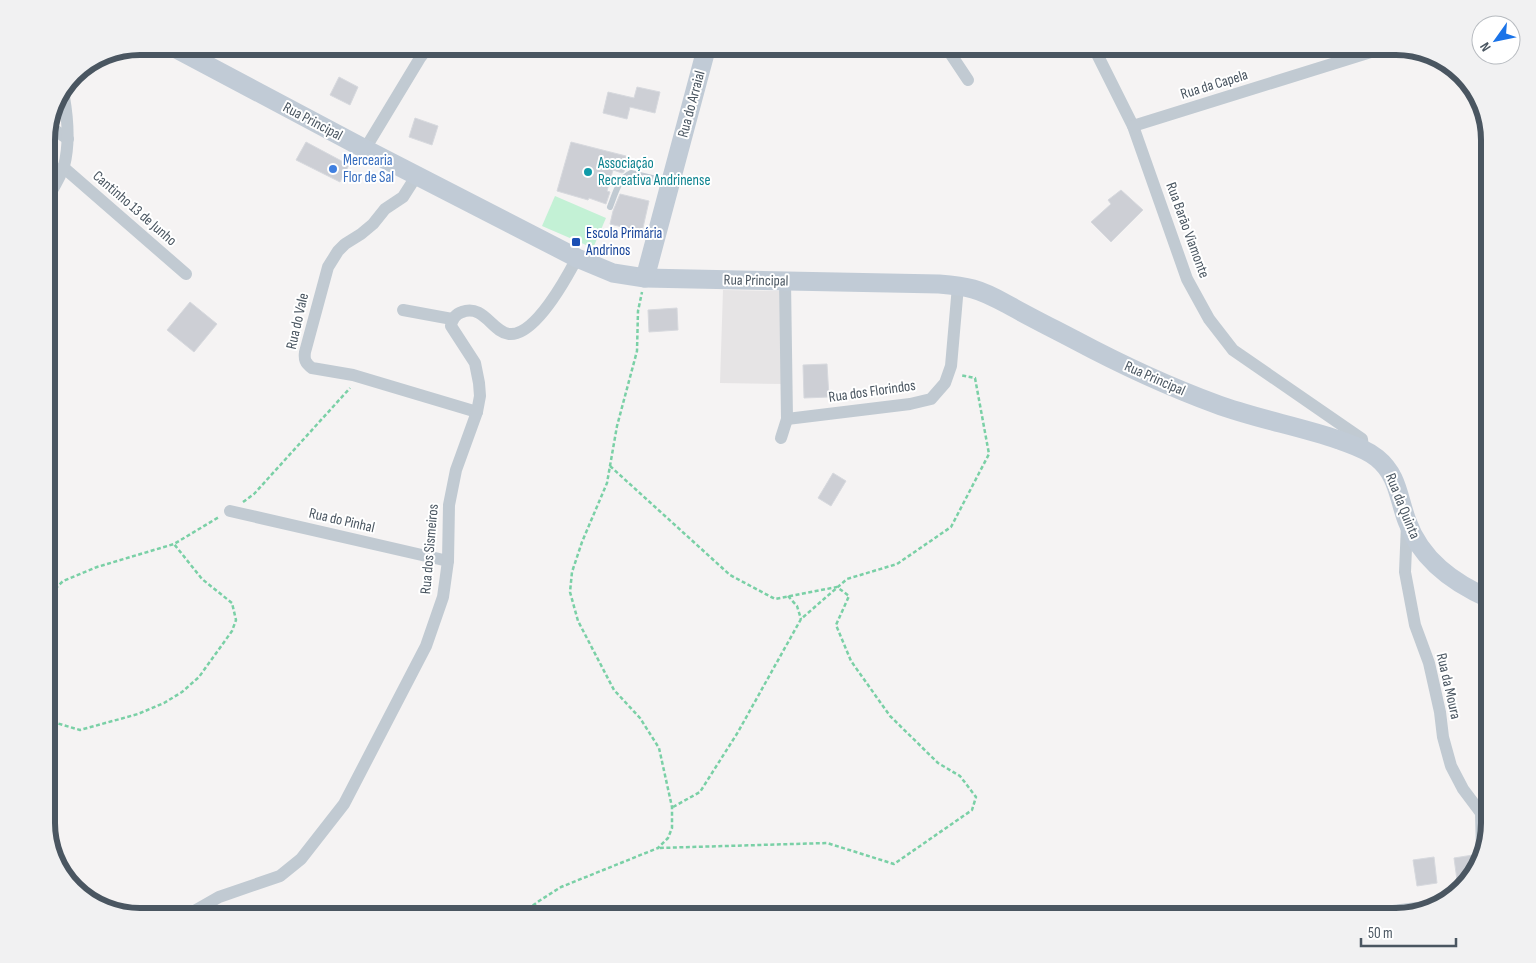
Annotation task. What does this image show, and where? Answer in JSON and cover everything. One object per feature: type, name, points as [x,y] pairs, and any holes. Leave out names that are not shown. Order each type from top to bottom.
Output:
[{"type":"main road","name":"Rua Principal","points":[[189,55],[417,176],[577,258],[613,273],[645,278],[939,284],[958,286],[987,294],[1126,366],[1182,391],[1217,405],[1329,437],[1363,449]]},
{"type":"main road","name":"Rua do Arraial","points":[[645,278],[704,55]]},
{"type":"main road","name":"Rua da Quinta","points":[[1363,449],[1378,459],[1395,480],[1407,522],[1419,546],[1438,568],[1463,586],[1481,595]]},
{"type":"street","points":[[365,149],[422,55]]},
{"type":"street","points":[[951,55],[968,80]]},
{"type":"street","name":"Rua Barão Viamonte","points":[[1098,55],[1133,126],[1187,279],[1209,319],[1233,350],[1362,439],[1363,449]]},
{"type":"street","name":"Rua da Capela","points":[[1133,126],[1361,55]]},
{"type":"street","points":[[55,184],[61,172],[68,139],[68,119],[65,102]]},
{"type":"street","points":[[56,131],[68,139]]},
{"type":"street","name":"Cantinho 13 de Junho","points":[[61,172],[186,274]]},
{"type":"street","name":"Rua do Vale","points":[[417,176],[404,197],[385,209],[373,224],[345,244],[328,267],[304,359],[312,368],[360,377],[477,412]]},
{"type":"street","points":[[403,310],[452,319],[460,312],[470,310],[481,314],[509,334],[520,332],[536,321],[560,290],[577,258]]},
{"type":"street","points":[[781,438],[787,419],[784,281]]},
{"type":"street","name":"Rua dos Florindos","points":[[787,419],[910,404],[931,399],[946,383],[951,366],[958,286]]},
{"type":"street","name":"Rua dos Sismeiros","points":[[200,908],[219,897],[280,876],[301,859],[344,804],[426,646],[443,597],[448,561],[449,505],[456,470],[477,412],[480,396],[475,363],[451,326],[452,319]]},
{"type":"street","name":"Rua do Pinhal","points":[[230,510],[448,561]]},
{"type":"street","name":"Rua da Moura","points":[[1407,522],[1404,572],[1415,625],[1428,663],[1440,712],[1442,737],[1451,766],[1463,789],[1481,805]]},
{"type":"lane","points":[[55,171],[61,172]]},
{"type":"lane","points":[[610,207],[620,184],[631,173],[670,182]]},
{"type":"path","points":[[645,278],[638,311],[637,351],[617,426],[607,483],[574,564],[570,592],[578,621],[614,690],[640,718],[659,748],[672,807],[672,828],[668,838],[658,848]]},
{"type":"path","points":[[672,807],[700,792],[738,732],[801,619],[847,579],[897,564],[951,527],[989,454],[975,378],[949,372]]},
{"type":"path","points":[[55,589],[63,581],[97,566],[174,544],[254,494],[360,377]]},
{"type":"path","points":[[529,908],[561,888],[658,848],[827,843],[894,864],[972,810],[976,797],[960,776],[938,763],[890,716],[851,661],[836,625],[849,596],[837,587],[774,599],[730,575],[610,466]]},
{"type":"path","points":[[55,723],[80,730],[138,714],[164,703],[182,692],[199,677],[232,632],[236,620],[232,603],[202,580],[174,544]]},
{"type":"path","points":[[788,596],[797,606],[801,619]]},
{"type":"shaded area","points":[[723,290],[782,291],[784,384],[720,383]]},
{"type":"green space","points":[[555,196],[606,218],[593,248],[542,226]]},
{"type":"building","points":[[339,77],[358,87],[350,105],[330,95]]},
{"type":"building","points":[[637,87],[660,92],[655,113],[630,107],[627,119],[603,113],[608,92],[634,98]]},
{"type":"building","points":[[415,118],[438,126],[432,145],[409,137]]},
{"type":"building","points":[[306,142],[349,165],[340,182],[296,160]]},
{"type":"building","name":"Associação Recreativa Andrinense","points":[[571,142],[626,156],[624,172],[613,170],[607,191],[610,192],[606,204],[557,191]]},
{"type":"building","points":[[1121,190],[1143,210],[1111,242],[1091,222],[1111,204],[1108,200]]},
{"type":"building","points":[[620,194],[649,201],[642,232],[610,224]]},
{"type":"building","points":[[190,302],[217,324],[194,352],[167,330]]},
{"type":"building","points":[[677,308],[678,330],[649,332],[648,310]]},
{"type":"building","points":[[827,364],[829,397],[804,398],[803,365]]},
{"type":"building","points":[[833,473],[846,481],[831,506],[818,498]]},
{"type":"building","points":[[1473,855],[1470,865],[1459,880],[1457,880],[1454,858]]},
{"type":"building","points":[[1434,857],[1437,883],[1417,886],[1413,860]]},
{"type":"place","name":"Mercearia Flor de Sal","points":[[333,169]]},
{"type":"place","name":"Associação Recreativa Andrinense","points":[[588,172]]},
{"type":"place","name":"Escola Primária Andrinos","points":[[576,242]]}]
